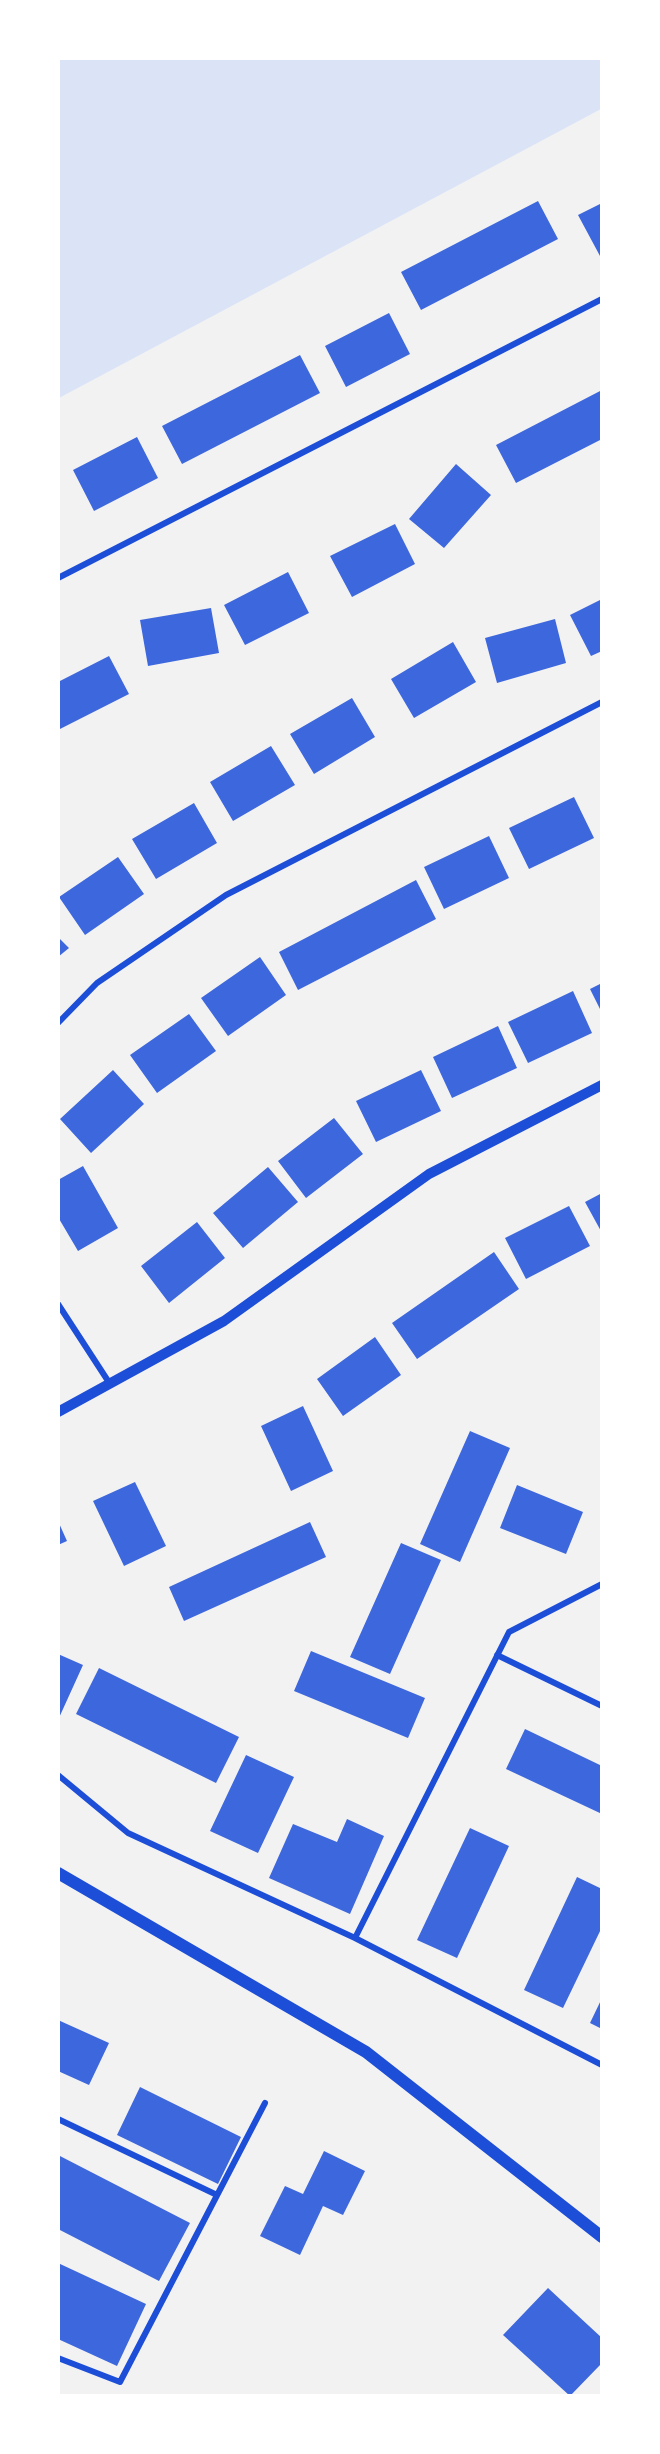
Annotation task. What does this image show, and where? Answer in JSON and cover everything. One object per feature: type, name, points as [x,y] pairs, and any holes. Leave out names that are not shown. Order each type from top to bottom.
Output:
[{"type":"main road","points":[[58,1873],[366,2052],[602,2237]]},
{"type":"street","points":[[58,578],[602,299]]},
{"type":"street","points":[[58,1023],[97,983],[226,895],[602,702]]},
{"type":"street","points":[[58,1412],[224,1322],[429,1174],[602,1085]]},
{"type":"street","points":[[58,1304],[110,1384]]},
{"type":"street","points":[[355,1938],[509,1632],[602,1584]]},
{"type":"street","points":[[497,1655],[602,1706]]},
{"type":"street","points":[[58,1775],[128,1833],[355,1938],[602,2065]]},
{"type":"street","points":[[58,2358],[120,2382],[265,2103]]},
{"type":"street","points":[[58,2119],[218,2195]]},
{"type":"shaded area","points":[[59,58],[601,59],[601,109],[59,398]]},
{"type":"building","points":[[538,201],[558,239],[421,310],[401,272]]},
{"type":"building","points":[[602,203],[602,255],[600,256],[578,215]]},
{"type":"building","points":[[389,313],[410,354],[346,387],[325,346]]},
{"type":"building","points":[[300,355],[320,393],[182,464],[162,426]]},
{"type":"building","points":[[602,390],[602,439],[516,483],[496,445]]},
{"type":"building","points":[[137,437],[158,478],[94,511],[73,470]]},
{"type":"building","points":[[456,464],[491,495],[444,548],[409,519]]},
{"type":"building","points":[[395,524],[415,564],[352,597],[330,556]]},
{"type":"building","points":[[288,572],[309,613],[245,645],[224,605]]},
{"type":"building","points":[[602,599],[602,651],[591,656],[570,615]]},
{"type":"building","points":[[211,608],[219,653],[148,666],[140,620]]},
{"type":"building","points":[[555,619],[566,663],[497,683],[485,638]]},
{"type":"building","points":[[453,642],[476,682],[414,718],[391,679]]},
{"type":"building","points":[[109,656],[129,694],[58,730],[58,682]]},
{"type":"building","points":[[352,698],[375,737],[314,774],[290,734]]},
{"type":"building","points":[[271,746],[295,785],[233,821],[210,782]]},
{"type":"building","points":[[574,797],[594,838],[529,869],[509,828]]},
{"type":"building","points":[[194,803],[217,843],[156,879],[132,839]]},
{"type":"building","points":[[489,836],[509,878],[444,909],[424,867]]},
{"type":"building","points":[[118,857],[144,894],[85,935],[59,897]]},
{"type":"building","points":[[416,880],[436,919],[298,990],[279,952]]},
{"type":"building","points":[[58,937],[69,948],[58,957]]},
{"type":"building","points":[[260,957],[286,995],[228,1036],[201,998]]},
{"type":"building","points":[[602,983],[602,1013],[590,989]]},
{"type":"building","points":[[573,991],[592,1033],[528,1063],[508,1022]]},
{"type":"building","points":[[189,1014],[216,1051],[157,1093],[130,1055]]},
{"type":"building","points":[[498,1026],[517,1068],[452,1098],[433,1057]]},
{"type":"building","points":[[113,1070],[144,1104],[91,1153],[60,1119]]},
{"type":"building","points":[[421,1070],[441,1111],[376,1142],[356,1101]]},
{"type":"building","points":[[334,1118],[363,1154],[306,1198],[278,1161]]},
{"type":"building","points":[[83,1166],[118,1228],[78,1251],[58,1217],[58,1180]]},
{"type":"building","points":[[268,1167],[298,1202],[243,1248],[213,1213]]},
{"type":"building","points":[[602,1193],[602,1233],[585,1202]]},
{"type":"building","points":[[569,1206],[590,1246],[526,1279],[505,1238]]},
{"type":"building","points":[[197,1222],[225,1258],[169,1303],[141,1266]]},
{"type":"building","points":[[494,1252],[519,1289],[417,1359],[392,1323]]},
{"type":"building","points":[[375,1337],[401,1375],[343,1416],[317,1379]]},
{"type":"building","points":[[303,1406],[333,1471],[291,1491],[261,1426]]},
{"type":"building","points":[[470,1431],[510,1448],[460,1562],[420,1544]]},
{"type":"building","points":[[135,1482],[166,1546],[124,1566],[93,1501]]},
{"type":"building","points":[[517,1485],[583,1512],[566,1554],[500,1528]]},
{"type":"building","points":[[58,1521],[67,1541],[58,1545]]},
{"type":"building","points":[[310,1522],[326,1557],[184,1621],[169,1587]]},
{"type":"building","points":[[401,1543],[441,1560],[390,1674],[350,1657]]},
{"type":"building","points":[[311,1651],[425,1698],[408,1738],[294,1691]]},
{"type":"building","points":[[58,1654],[83,1665],[58,1720]]},
{"type":"building","points":[[99,1668],[239,1737],[216,1783],[76,1714]]},
{"type":"building","points":[[525,1729],[602,1766],[602,1814],[506,1769]]},
{"type":"building","points":[[246,1755],[294,1777],[258,1853],[210,1831]]},
{"type":"building","points":[[347,1819],[384,1836],[350,1914],[269,1878],[293,1824],[337,1842]]},
{"type":"building","points":[[470,1828],[509,1846],[457,1958],[417,1940]]},
{"type":"building","points":[[577,1877],[602,1889],[602,1927],[563,2008],[524,1990]]},
{"type":"building","points":[[602,1998],[602,2029],[590,2023]]},
{"type":"building","points":[[58,2020],[109,2043],[89,2085],[58,2071]]},
{"type":"building","points":[[140,2087],[241,2137],[218,2184],[117,2135]]},
{"type":"building","points":[[324,2151],[365,2171],[343,2215],[323,2206],[300,2255],[260,2236],[285,2186],[303,2194]]},
{"type":"building","points":[[58,2155],[190,2223],[159,2281],[58,2229]]},
{"type":"building","points":[[58,2263],[146,2304],[117,2366],[58,2339]]},
{"type":"building","points":[[548,2288],[602,2338],[602,2363],[570,2396],[503,2335]]}]
